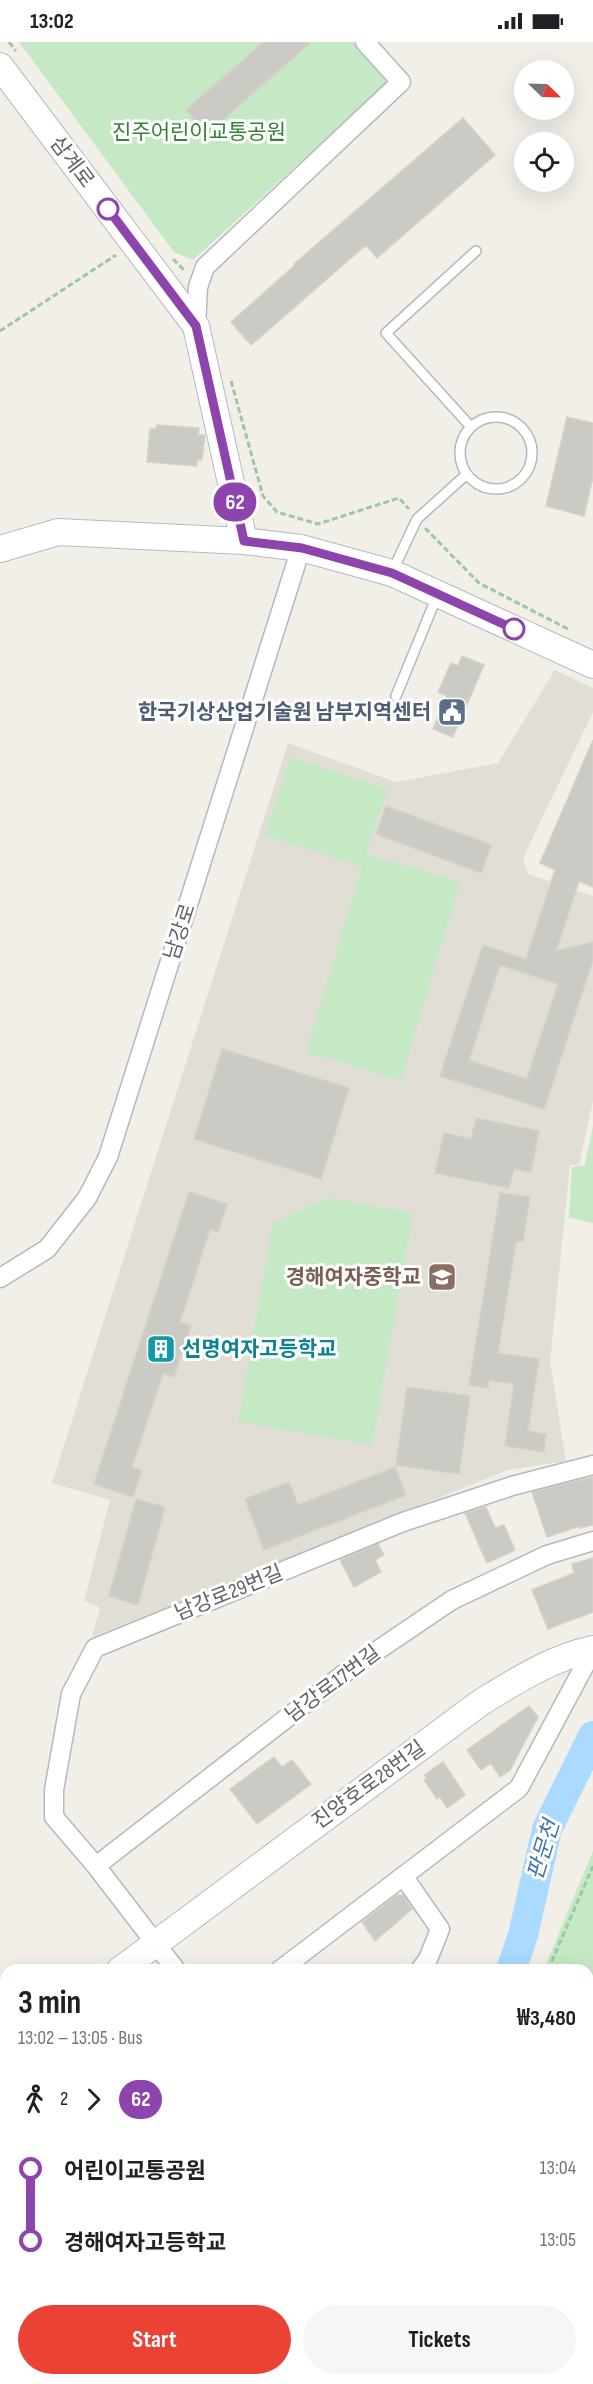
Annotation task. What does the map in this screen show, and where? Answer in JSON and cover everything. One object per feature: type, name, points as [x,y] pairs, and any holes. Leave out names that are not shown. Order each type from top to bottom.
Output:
[{"type":"street","points":[[196,326],[198,287],[205,267],[401,82],[364,42]]},
{"type":"street","name":"삼계로","points":[[8,58],[134,245],[196,326],[253,542]]},
{"type":"street","points":[[0,549],[58,532],[253,542],[302,548],[392,573],[593,665]]},
{"type":"street","name":"남강로","points":[[0,1278],[47,1249],[87,1198],[108,1156],[302,548]]},
{"type":"street","name":"남강로29번길","points":[[156,1942],[96,1866],[54,1818],[54,1790],[71,1694],[95,1648],[403,1522],[512,1486],[593,1465]]},
{"type":"street","name":"남강로17번길","points":[[96,1866],[350,1669],[452,1600],[547,1555],[593,1541]]},
{"type":"street","name":"진양호로28번길","points":[[288,1964],[519,1788],[593,1650]]},
{"type":"street","name":"진양호로28번길","points":[[128,1964],[480,1703],[538,1668],[578,1652],[593,1650]]},
{"type":"street","points":[[404,1877],[440,1929],[424,1964]]},
{"type":"street","points":[[156,1942],[172,1964]]},
{"type":"lane","points":[[471,427],[386,333],[476,251]]},
{"type":"lane","points":[[493,416],[512,420],[526,431],[532,443],[533,455],[530,468],[523,478],[503,489],[492,489],[480,486],[467,474],[460,460],[460,448],[471,427],[493,416]]},
{"type":"lane","points":[[392,573],[417,519],[467,474]]},
{"type":"lane","points":[[396,696],[438,594]]},
{"type":"path","points":[[8,58],[9,42]]},
{"type":"path","points":[[0,332],[134,245]]},
{"type":"path","points":[[165,254],[179,263],[198,287]]},
{"type":"path","points":[[230,377],[262,496],[277,512],[318,524],[399,498],[478,583],[572,631]]},
{"type":"path","points":[[551,1964],[593,1866]]},
{"type":"shaded area","points":[[555,670],[593,688],[593,712],[523,858],[528,874],[593,896],[593,1101],[579,1165],[570,1165],[550,1362],[566,1461],[508,1470],[92,1637],[100,1608],[84,1601],[110,1500],[52,1483],[288,743],[396,782],[498,763]]},
{"type":"green space","name":"진주어린이교통공원","points":[[19,42],[353,42],[387,83],[193,260],[174,252]]},
{"type":"green space","points":[[291,757],[388,789],[366,854],[460,882],[401,1080],[306,1052],[362,867],[265,835]]},
{"type":"green space","points":[[593,1126],[593,1223],[569,1218],[572,1167],[585,1165]]},
{"type":"green space","points":[[327,1198],[413,1213],[372,1445],[238,1422],[273,1223]]},
{"type":"green space","points":[[593,1851],[593,1964],[546,1964]]},
{"type":"building","points":[[263,42],[311,42],[207,134],[186,110]]},
{"type":"building","points":[[463,118],[495,155],[377,258],[366,245],[251,345],[231,322],[294,264]]},
{"type":"building","points":[[567,417],[593,423],[593,477],[584,516],[546,506]]},
{"type":"building","points":[[157,425],[199,428],[198,435],[205,435],[202,460],[197,460],[197,466],[147,462],[150,429],[156,429]]},
{"type":"building","name":"한국기상산업기술원 남부지역센터","points":[[462,656],[484,665],[453,737],[433,729],[447,696],[438,692],[451,663],[458,666]]},
{"type":"building","points":[[593,740],[593,887],[579,881],[556,951],[593,942],[593,960],[544,1109],[440,1076],[483,945],[526,959],[555,870],[540,863]],"holes":[[[500,965],[558,984],[527,1079],[469,1060]]]},
{"type":"building","points":[[386,806],[491,845],[481,873],[376,834]]},
{"type":"building","points":[[222,1049],[349,1088],[321,1179],[194,1139]]},
{"type":"building","points":[[476,1118],[539,1131],[531,1172],[514,1169],[509,1188],[435,1173],[444,1133],[471,1139]]},
{"type":"building","name":"선명여자고등학교","points":[[189,1192],[227,1204],[218,1232],[210,1229],[180,1322],[191,1326],[174,1377],[163,1373],[132,1467],[142,1470],[133,1497],[94,1484]]},
{"type":"building","name":"경해여자중학교","points":[[500,1193],[530,1197],[523,1241],[516,1242],[498,1353],[539,1359],[528,1431],[546,1434],[544,1452],[505,1446],[514,1384],[489,1380],[488,1388],[469,1385]]},
{"type":"building","points":[[407,1387],[470,1396],[459,1474],[396,1465]]},
{"type":"building","points":[[395,1467],[406,1495],[264,1550],[245,1499],[289,1482],[298,1505]]},
{"type":"building","points":[[593,1477],[593,1525],[580,1528],[580,1526],[547,1537],[532,1492]]},
{"type":"building","points":[[136,1499],[165,1507],[138,1605],[109,1596]]},
{"type":"building","points":[[486,1507],[495,1528],[504,1525],[515,1550],[487,1563],[465,1513]]},
{"type":"building","points":[[378,1544],[384,1555],[375,1560],[381,1572],[354,1587],[340,1560]]},
{"type":"building","points":[[593,1558],[593,1612],[548,1629],[532,1590],[574,1573],[572,1564]]},
{"type":"building","points":[[529,1706],[538,1717],[510,1770],[500,1777],[491,1763],[481,1770],[467,1750]]},
{"type":"building","points":[[274,1757],[282,1767],[292,1760],[311,1784],[257,1824],[230,1789]]},
{"type":"building","points":[[443,1762],[465,1795],[447,1808],[440,1797],[437,1799],[424,1780],[427,1778],[424,1775]]},
{"type":"building","points":[[397,1895],[403,1895],[412,1909],[375,1941],[362,1922]]},
{"type":"waterway","name":"판문천","points":[[513,1964],[523,1935],[547,1829],[593,1736]]},
{"type":"bus line","name":"62","points":[[108,209],[196,326],[244,541],[302,548],[392,573],[514,629]]},
{"type":"place","name":"한국기상산업기술원 남부지역센터","points":[[452,712]]},
{"type":"place","name":"경해여자중학교","points":[[442,1277]]},
{"type":"place","name":"선명여자고등학교","points":[[161,1349]]}]
